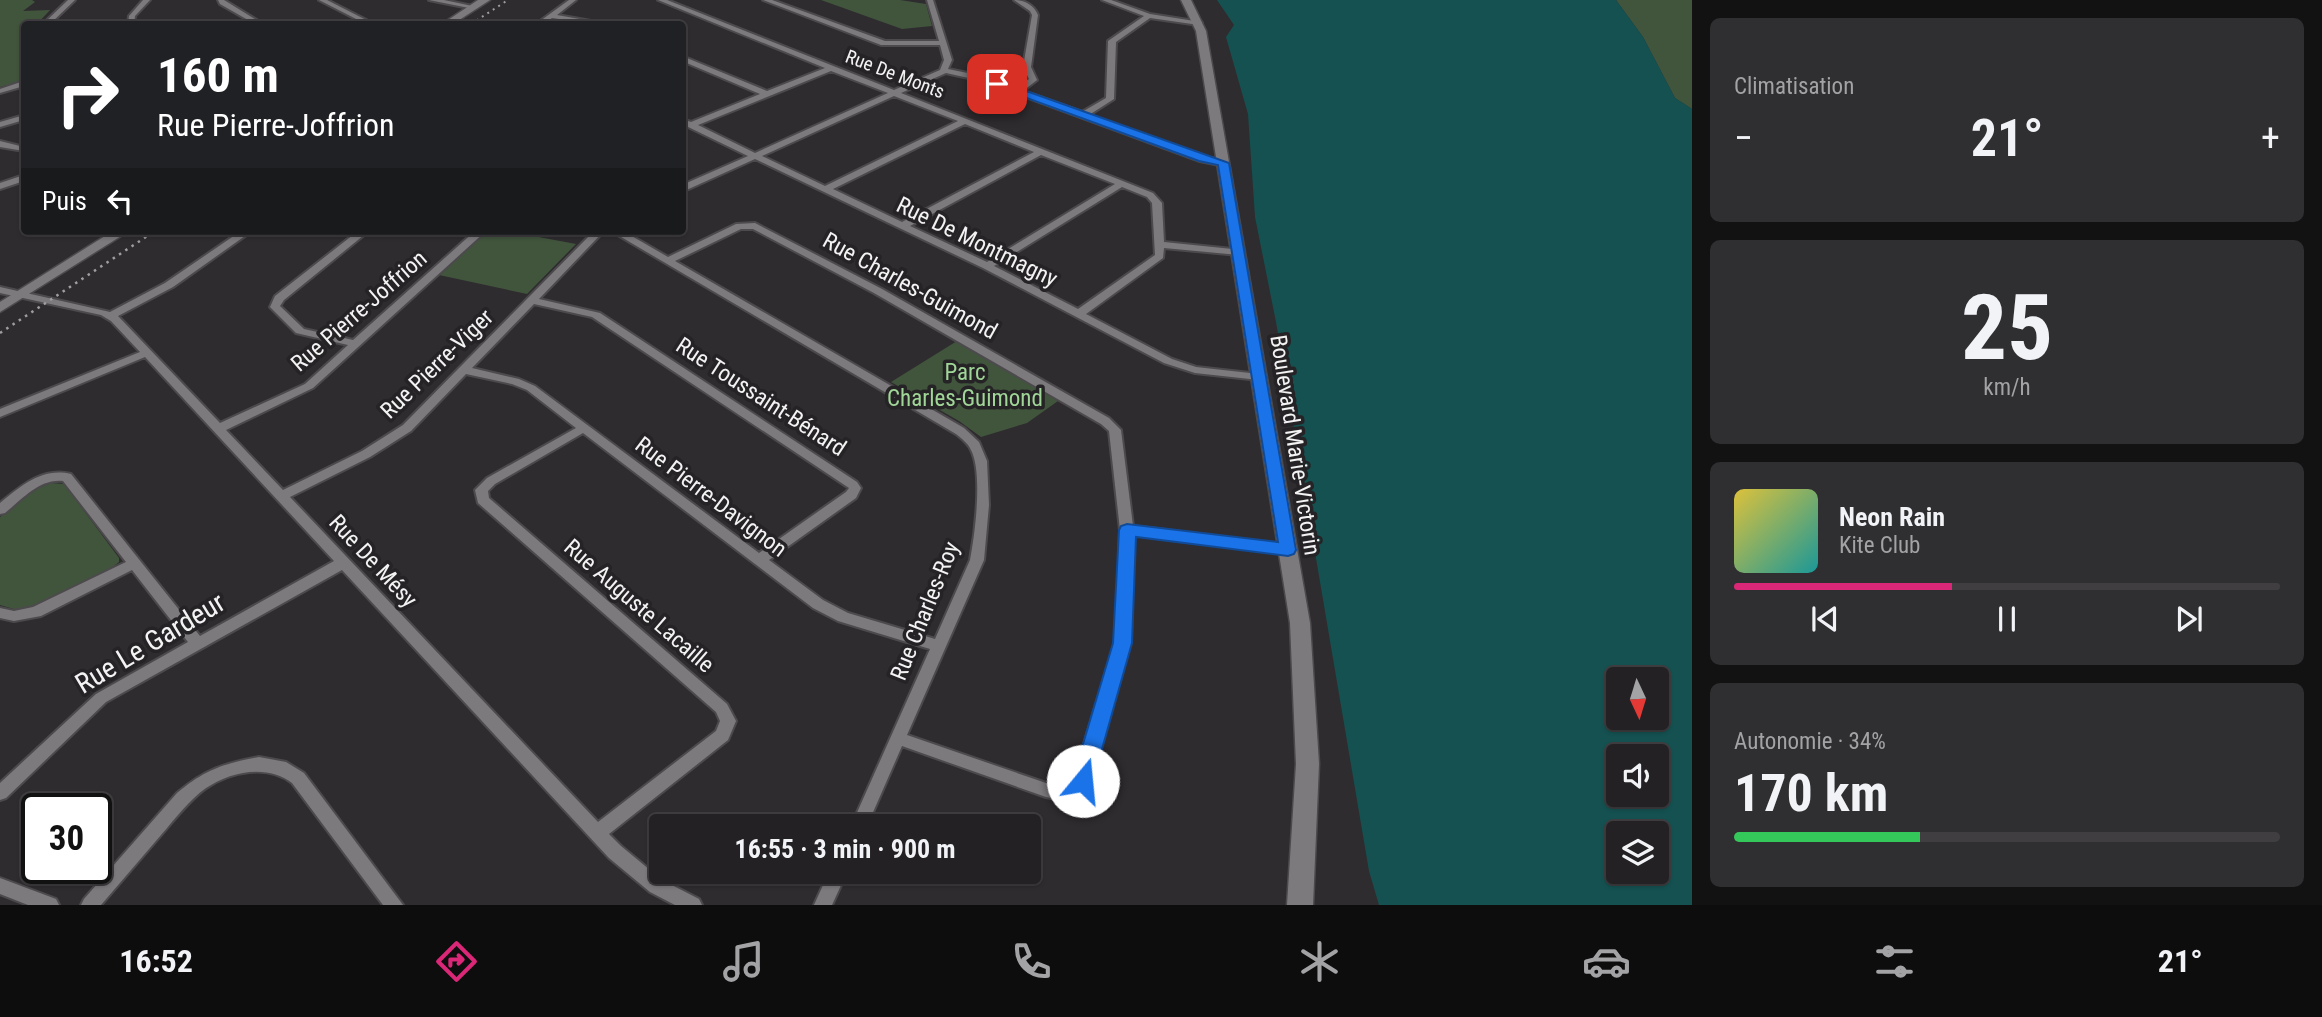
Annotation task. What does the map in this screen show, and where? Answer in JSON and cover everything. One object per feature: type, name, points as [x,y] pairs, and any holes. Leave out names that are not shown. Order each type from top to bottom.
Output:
[{"type":"street","points":[[50,21],[72,0]]},
{"type":"street","points":[[131,21],[132,16],[148,0]]},
{"type":"street","points":[[221,0],[254,21]]},
{"type":"street","points":[[323,0],[364,21]]},
{"type":"street","points":[[432,0],[474,7]]},
{"type":"street","points":[[452,21],[485,0]]},
{"type":"street","points":[[544,21],[573,0]]},
{"type":"street","name":"Rue De Monts","points":[[661,0],[1146,192],[1155,200],[1160,245]]},
{"type":"street","points":[[766,0],[884,43],[943,43]]},
{"type":"street","points":[[778,4],[791,0]]},
{"type":"street","points":[[930,0],[948,60],[944,69]]},
{"type":"street","points":[[1017,0],[1032,9],[1035,15],[1027,67],[1033,80],[1017,91]]},
{"type":"street","points":[[1105,0],[1149,16],[1199,23]]},
{"type":"street","name":"Boulevard Marie-Victorin","points":[[1186,0],[1199,23],[1239,252],[1302,647],[1309,734],[1307,817],[1300,905]]},
{"type":"street","points":[[551,16],[584,21]]},
{"type":"street","points":[[1083,115],[1110,99],[1112,41],[1149,16]]},
{"type":"street","points":[[686,60],[766,94]]},
{"type":"street","points":[[687,123],[831,68]]},
{"type":"street","points":[[686,187],[944,69],[979,77],[1203,159],[1224,163]]},
{"type":"street","points":[[0,90],[21,85]]},
{"type":"street","points":[[0,125],[21,119]]},
{"type":"street","points":[[826,189],[965,121]]},
{"type":"street","name":"Rue De Montmagny","points":[[687,123],[987,266],[1176,364],[1205,371],[1259,377]]},
{"type":"street","points":[[0,144],[21,148]]},
{"type":"street","points":[[902,226],[1041,151]]},
{"type":"street","points":[[0,186],[21,179]]},
{"type":"street","points":[[987,266],[1123,183]]},
{"type":"street","name":"Rue Charles-Guimond","points":[[667,261],[734,228],[755,226],[888,296],[1105,421],[1116,434],[1127,530],[1123,643],[1079,788],[1065,794],[1046,790],[898,738]]},
{"type":"street","points":[[0,308],[116,235]]},
{"type":"street","points":[[0,290],[111,316],[169,285],[241,235]]},
{"type":"street","points":[[356,344],[300,331],[275,307],[279,298],[359,235]]},
{"type":"street","name":"Rue Pierre-Joffrion","points":[[218,429],[303,389],[477,235]]},
{"type":"street","name":"Rue Pierre-Viger","points":[[282,496],[366,454],[395,437],[421,416],[595,235]]},
{"type":"street","name":"Rue Charles-Roy","points":[[623,235],[949,425],[974,444],[982,468],[979,550],[864,814]]},
{"type":"street","points":[[1077,314],[1158,259],[1160,245],[1239,252]]},
{"type":"street","name":"Rue Toussaint-Bénard","points":[[531,300],[596,315],[853,485],[851,495],[760,559]]},
{"type":"street","name":"Rue De Mésy","points":[[111,316],[597,833],[636,870],[683,903]]},
{"type":"street","points":[[0,413],[146,353]]},
{"type":"street","name":"Rue Pierre-Davignon","points":[[465,370],[523,384],[829,610],[939,646]]},
{"type":"street","name":"Rue Auguste Lacaille","points":[[584,428],[491,481],[481,490],[481,496],[490,507],[722,708],[728,721],[725,732],[716,740],[597,833]]},
{"type":"street","points":[[0,510],[38,481],[53,476],[67,477],[197,643]]},
{"type":"street","points":[[1127,530],[1288,550]]},
{"type":"street","name":"Rue Le Gardeur","points":[[2,789],[92,704],[344,562]]},
{"type":"street","points":[[0,613],[14,616],[36,612],[133,564]]},
{"type":"street","points":[[90,905],[192,790],[224,771],[259,764],[286,769],[298,778],[394,905]]},
{"type":"street","points":[[823,905],[833,884]]},
{"type":"street","points":[[0,887],[50,905]]},
{"type":"green space","points":[[0,0],[32,0],[35,2],[23,11],[50,10],[40,21],[21,21],[21,82],[0,87]]},
{"type":"green space","points":[[821,0],[900,0],[926,4],[932,26],[902,29]]},
{"type":"green space","points":[[1616,0],[1692,0],[1692,109],[1675,98],[1643,37]]},
{"type":"green space","points":[[484,235],[528,235],[576,244],[527,294],[439,275]]},
{"type":"green space","name":"Parc Charles-Guimond","points":[[957,341],[1058,401],[1027,423],[981,437],[959,421],[891,382]]},
{"type":"green space","points":[[51,483],[64,484],[119,558],[119,562],[109,570],[36,607],[17,610],[0,605],[0,517],[36,489]]},
{"type":"water","points":[[1217,0],[1616,0],[1643,37],[1675,98],[1692,109],[1692,905],[1379,905],[1369,871],[1276,322],[1255,217],[1248,114],[1226,37],[1234,25]]},
{"type":"railway","points":[[476,21],[508,0]]},
{"type":"railway","points":[[0,333],[149,235]]},
{"type":"route","points":[[997,84],[1203,159],[1224,163],[1288,550],[1127,530],[1123,643],[1083,781]]}]
